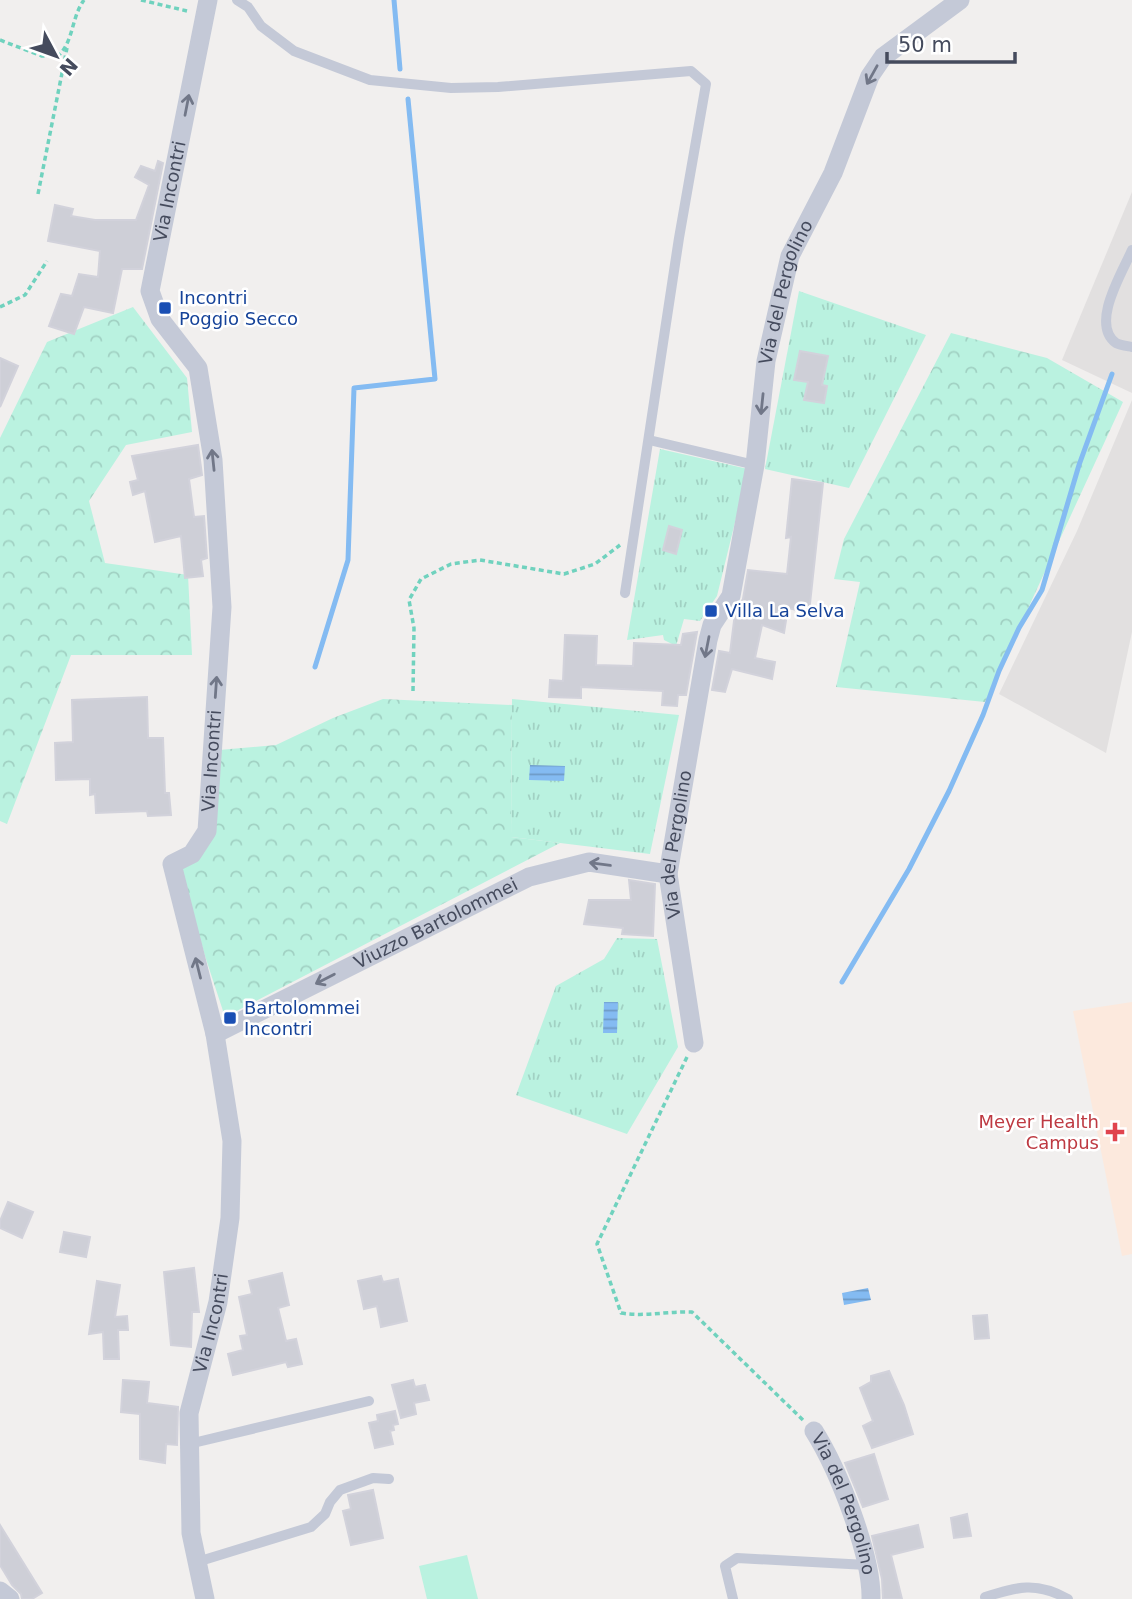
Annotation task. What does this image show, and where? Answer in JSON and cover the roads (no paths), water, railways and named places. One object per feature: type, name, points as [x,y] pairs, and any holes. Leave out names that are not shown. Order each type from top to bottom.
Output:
[{"type":"street","name":"Via del Pergolino","points":[[694,1043],[668,874],[708,640],[712,625],[731,596],[755,465],[766,361],[790,256],[833,173],[870,76],[883,57],[960,0]]},
{"type":"street","name":"Via Incontri","points":[[205,1599],[191,1533],[189,1413],[218,1302],[230,1218],[232,1140],[215,1034],[172,864],[192,854],[207,831],[222,607],[214,460],[198,368],[160,319],[150,291],[208,5]]},
{"type":"street","name":"Viuzzo Bartolommei","points":[[215,1034],[530,877],[589,862],[668,874]]},
{"type":"street","name":"Via del Pergolino","points":[[814,1431],[826,1449],[861,1539],[872,1584],[872,1599]]},
{"type":"street","points":[[0,1591],[10,1599]]},
{"type":"lane","points":[[237,0],[248,8],[261,26],[294,51],[370,80],[451,88],[498,87],[691,71],[706,84],[679,238],[625,593]]},
{"type":"lane","points":[[1132,250],[1105,314],[1106,331],[1116,343],[1132,347]]},
{"type":"lane","points":[[649,440],[755,465]]},
{"type":"lane","points":[[189,1444],[369,1401]]},
{"type":"lane","points":[[197,1562],[311,1528],[325,1514],[330,1502],[340,1490],[373,1478],[389,1479]]},
{"type":"lane","points":[[733,1599],[725,1566],[737,1558],[867,1564]]},
{"type":"lane","points":[[985,1597],[1017,1587],[1043,1587],[1068,1599]]},
{"type":"water","points":[[530,765],[565,766],[564,781],[529,780]]},
{"type":"water","points":[[604,1002],[618,1002],[617,1033],[603,1033]]},
{"type":"water","points":[[868,1288],[871,1300],[844,1305],[842,1293]]},
{"type":"waterway","points":[[394,0],[400,69]]},
{"type":"waterway","points":[[315,667],[348,560],[354,388],[435,379],[408,99]]},
{"type":"waterway","points":[[842,982],[909,869],[949,791],[983,715],[999,671],[1019,628],[1042,590],[1079,465],[1112,374]]},
{"type":"place","name":"Incontri Poggio Secco","points":[[165,308]]},
{"type":"place","name":"Villa La Selva","points":[[711,611]]},
{"type":"place","name":"Bartolommei Incontri","points":[[230,1018]]},
{"type":"place","name":"Meyer Health Campus","points":[[1115,1132]]}]
